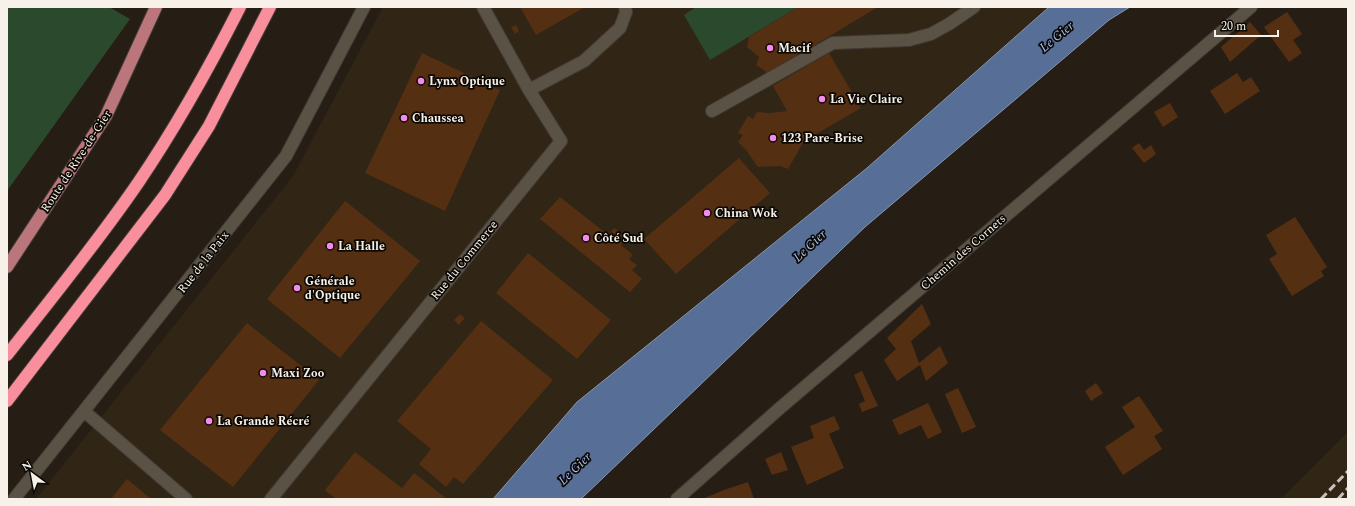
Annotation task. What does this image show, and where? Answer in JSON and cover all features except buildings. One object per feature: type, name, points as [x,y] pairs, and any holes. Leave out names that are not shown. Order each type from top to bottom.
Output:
[{"type":"highway","points":[[7,355],[86,255],[137,185],[185,108],[240,7]]},
{"type":"highway","points":[[7,401],[165,195],[209,126],[270,7]]},
{"type":"main road","name":"Route de Rive-de-Gier","points":[[7,267],[106,116],[156,7]]},
{"type":"street","name":"Rue de la Paix","points":[[14,499],[85,412],[286,156],[364,7]]},
{"type":"street","name":"Rue du Commerce","points":[[271,499],[561,141],[529,90],[483,7]]},
{"type":"street","points":[[529,90],[584,61],[620,28],[626,12],[625,7]]},
{"type":"street","points":[[712,111],[833,43],[909,40],[931,34],[974,7]]},
{"type":"street","name":"Chemin des Cornets","points":[[677,499],[786,403],[1251,7]]},
{"type":"street","points":[[85,412],[186,499]]},
{"type":"shaded area","points":[[383,7],[1049,7],[867,168],[577,402],[493,499],[36,499],[293,176]]},
{"type":"shaded area","points":[[1348,432],[1348,499],[1281,499]]},
{"type":"green space","points":[[7,7],[109,7],[130,19],[7,191]]},
{"type":"green space","points":[[696,7],[798,7],[710,60],[684,15]]},
{"type":"water","name":"Le Gier","points":[[1049,7],[1130,7],[1109,20],[865,227],[581,499],[493,499],[577,402],[867,168]]},
{"type":"railway","points":[[1321,499],[1348,471]]},
{"type":"railway","points":[[1338,499],[1348,488]]},
{"type":"place","name":"Macif","points":[[770,48]]},
{"type":"place","name":"Lynx Optique","points":[[421,81]]},
{"type":"place","name":"La Vie Claire","points":[[822,99]]},
{"type":"place","name":"Chaussea","points":[[404,118]]},
{"type":"place","name":"123 Pare-Brise","points":[[773,138]]},
{"type":"place","name":"China Wok","points":[[707,213]]},
{"type":"place","name":"Côté Sud","points":[[586,238]]},
{"type":"place","name":"La Halle","points":[[330,246]]},
{"type":"place","name":"Générale d'Optique","points":[[297,288]]},
{"type":"place","name":"Maxi Zoo","points":[[263,373]]},
{"type":"place","name":"La Grande Récré","points":[[209,421]]}]
